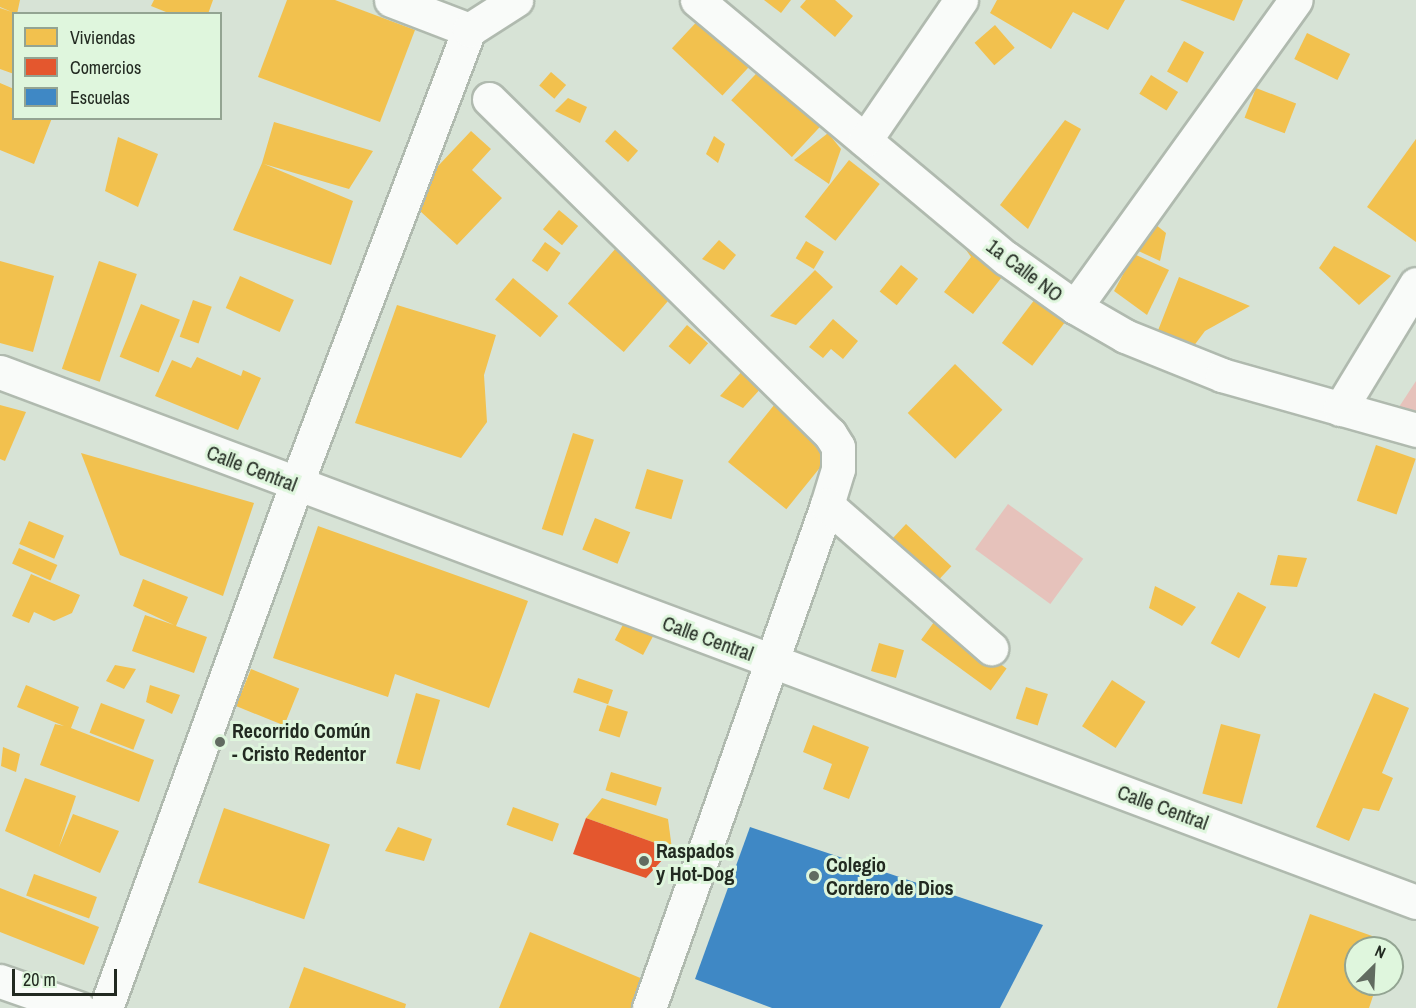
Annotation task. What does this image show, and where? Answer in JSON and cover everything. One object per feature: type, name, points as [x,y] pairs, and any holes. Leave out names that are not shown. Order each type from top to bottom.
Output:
[{"type":"street","points":[[391,0],[469,30]]},
{"type":"street","points":[[106,1008],[296,485],[469,30],[516,0]]},
{"type":"street","name":"1a Calle NO","points":[[697,0],[1006,258],[1076,307],[1125,336],[1222,375],[1416,430]]},
{"type":"street","points":[[865,140],[961,0]]},
{"type":"street","points":[[1076,307],[1296,0]]},
{"type":"street","points":[[489,99],[830,434],[838,447],[838,469],[827,504],[649,1008]]},
{"type":"street","points":[[1340,409],[1416,284]]},
{"type":"street","name":"Calle Central","points":[[0,372],[296,485],[1416,902]]},
{"type":"street","points":[[827,504],[991,648]]},
{"type":"street","points":[[0,981],[78,1008]]},
{"type":"shaded area","points":[[1416,381],[1416,411],[1399,407]]},
{"type":"shaded area","points":[[1008,504],[1083,559],[1050,604],[975,549]]},
{"type":"building: Viviendas","points":[[0,0],[20,0],[17,12],[0,7]]},
{"type":"building: Viviendas","points":[[154,0],[213,0],[209,12],[166,12],[151,6]]},
{"type":"building: Viviendas","points":[[287,0],[335,0],[415,30],[380,122],[258,77]]},
{"type":"building: Viviendas","points":[[764,0],[791,0],[781,13]]},
{"type":"building: Viviendas","points":[[806,0],[835,0],[853,16],[835,37],[800,7]]},
{"type":"building: Viviendas","points":[[997,0],[1125,0],[1108,30],[1073,12],[1051,49],[990,13]]},
{"type":"building: Viviendas","points":[[1180,0],[1243,0],[1234,21]]},
{"type":"building: Viviendas","points":[[0,8],[12,12],[12,73],[0,69]]},
{"type":"building: Viviendas","points":[[704,14],[754,61],[722,95],[672,48]]},
{"type":"building: Viviendas","points":[[995,25],[1015,48],[994,65],[975,43]]},
{"type":"building: Viviendas","points":[[1307,33],[1350,54],[1337,80],[1294,59]]},
{"type":"building: Viviendas","points":[[1184,41],[1204,52],[1187,83],[1167,72]]},
{"type":"building: Viviendas","points":[[766,63],[827,120],[792,157],[731,100]]},
{"type":"building: Viviendas","points":[[551,72],[566,85],[554,99],[539,86]]},
{"type":"building: Viviendas","points":[[1151,75],[1178,92],[1166,111],[1139,94]]},
{"type":"building: Viviendas","points":[[0,83],[12,88],[12,120],[51,120],[34,164],[0,150]]},
{"type":"building: Viviendas","points":[[1256,88],[1296,103],[1285,133],[1245,118]]},
{"type":"building: Viviendas","points":[[568,98],[587,107],[580,123],[555,111]]},
{"type":"building: Viviendas","points":[[1065,120],[1081,129],[1028,229],[1000,205]]},
{"type":"building: Viviendas","points":[[274,122],[373,151],[349,189],[264,164],[353,201],[331,265],[233,230],[262,163]]},
{"type":"building: Viviendas","points":[[615,130],[638,151],[628,162],[605,141]]},
{"type":"building: Viviendas","points":[[471,131],[491,149],[472,170],[502,198],[457,245],[407,199]]},
{"type":"building: Viviendas","points":[[828,133],[841,149],[829,184],[794,160]]},
{"type":"building: Viviendas","points":[[714,136],[725,144],[718,163],[706,154]]},
{"type":"building: Viviendas","points":[[118,137],[158,154],[138,207],[105,191]]},
{"type":"building: Viviendas","points":[[1416,139],[1416,242],[1367,207]]},
{"type":"building: Viviendas","points":[[849,160],[880,184],[835,241],[805,217]]},
{"type":"building: Viviendas","points":[[559,210],[578,226],[562,245],[543,229]]},
{"type":"building: Viviendas","points":[[1150,220],[1166,233],[1160,261],[1132,248]]},
{"type":"building: Viviendas","points":[[623,240],[679,289],[624,352],[568,303]]},
{"type":"building: Viviendas","points":[[719,240],[736,255],[724,270],[702,259]]},
{"type":"building: Viviendas","points":[[972,240],[1009,268],[973,314],[944,292],[971,257],[964,247]]},
{"type":"building: Viviendas","points":[[806,241],[824,252],[814,269],[796,258]]},
{"type":"building: Viviendas","points":[[545,242],[561,253],[547,272],[532,261]]},
{"type":"building: Viviendas","points":[[1334,246],[1391,276],[1359,305],[1319,268]]},
{"type":"building: Viviendas","points":[[1134,254],[1169,270],[1147,315],[1114,291]]},
{"type":"building: Viviendas","points":[[0,261],[54,276],[33,352],[0,343]]},
{"type":"building: Viviendas","points":[[99,261],[137,274],[100,382],[62,369]]},
{"type":"building: Viviendas","points":[[901,265],[918,279],[897,305],[880,291]]},
{"type":"building: Viviendas","points":[[815,270],[833,287],[796,325],[770,316]]},
{"type":"building: Viviendas","points":[[240,276],[294,300],[280,332],[226,308]]},
{"type":"building: Viviendas","points":[[1179,277],[1250,306],[1205,331],[1193,347],[1157,333]]},
{"type":"building: Viviendas","points":[[513,278],[558,316],[540,337],[495,299]]},
{"type":"building: Viviendas","points":[[1035,299],[1065,322],[1032,366],[1002,343]]},
{"type":"building: Viviendas","points":[[193,300],[212,307],[198,343],[180,337]]},
{"type":"building: Viviendas","points":[[141,304],[180,320],[159,373],[120,357]]},
{"type":"building: Viviendas","points":[[397,305],[496,335],[484,375],[487,422],[461,458],[355,423]]},
{"type":"building: Viviendas","points":[[833,319],[858,341],[843,359],[831,349],[823,358],[809,347]]},
{"type":"building: Viviendas","points":[[687,325],[708,343],[690,365],[669,346]]},
{"type":"building: Viviendas","points":[[197,357],[241,376],[243,370],[261,378],[238,430],[155,396],[172,360],[191,368]]},
{"type":"building: Viviendas","points":[[955,364],[1002,410],[955,459],[908,413]]},
{"type":"building: Viviendas","points":[[744,369],[763,386],[743,408],[720,396]]},
{"type":"building: Viviendas","points":[[779,399],[837,446],[786,509],[728,462]]},
{"type":"building: Viviendas","points":[[0,405],[26,412],[5,461],[0,459]]},
{"type":"building: Viviendas","points":[[573,433],[594,440],[563,536],[542,529]]},
{"type":"building: Viviendas","points":[[1376,445],[1416,459],[1397,514],[1357,501]]},
{"type":"building: Viviendas","points":[[81,453],[254,503],[223,596],[120,555]]},
{"type":"building: Viviendas","points":[[647,469],[683,480],[671,519],[635,508]]},
{"type":"building: Viviendas","points":[[595,518],[630,532],[617,564],[582,550]]},
{"type":"building: Viviendas","points":[[29,521],[64,536],[54,559],[19,544]]},
{"type":"building: Viviendas","points":[[906,524],[951,566],[931,588],[886,546]]},
{"type":"building: Viviendas","points":[[318,526],[528,601],[489,708],[395,674],[388,697],[273,658]]},
{"type":"building: Viviendas","points":[[19,548],[57,565],[50,581],[12,564]]},
{"type":"building: Viviendas","points":[[1278,555],[1307,558],[1297,587],[1270,585]]},
{"type":"building: Viviendas","points":[[31,574],[80,595],[72,613],[54,621],[34,612],[29,623],[12,616]]},
{"type":"building: Viviendas","points":[[143,579],[188,597],[176,626],[207,637],[194,673],[132,651],[145,615],[174,625],[133,606]]},
{"type":"building: Viviendas","points":[[1155,586],[1196,607],[1182,626],[1149,608]]},
{"type":"building: Viviendas","points":[[1238,592],[1266,607],[1239,658],[1211,643]]},
{"type":"building: Viviendas","points":[[627,617],[655,632],[643,655],[615,640]]},
{"type":"building: Viviendas","points":[[937,618],[1007,669],[991,690],[921,640]]},
{"type":"building: Viviendas","points":[[879,643],[904,650],[896,678],[871,671]]},
{"type":"building: Viviendas","points":[[115,665],[136,669],[124,689],[106,681]]},
{"type":"building: Viviendas","points":[[251,669],[299,688],[284,726],[236,706]]},
{"type":"building: Viviendas","points":[[578,678],[613,690],[608,704],[573,692]]},
{"type":"building: Viviendas","points":[[1112,680],[1146,702],[1116,748],[1082,726]]},
{"type":"building: Viviendas","points":[[26,685],[79,707],[71,728],[154,760],[139,802],[40,765],[55,724],[64,726],[17,707]]},
{"type":"building: Viviendas","points":[[150,685],[180,695],[172,714],[146,702]]},
{"type":"building: Viviendas","points":[[1026,687],[1048,694],[1038,725],[1016,718]]},
{"type":"building: Viviendas","points":[[416,693],[440,700],[420,770],[396,763]]},
{"type":"building: Viviendas","points":[[1374,693],[1409,708],[1382,773],[1393,778],[1379,811],[1363,808],[1349,841],[1316,827]]},
{"type":"building: Viviendas","points":[[101,703],[145,720],[133,750],[90,733]]},
{"type":"building: Viviendas","points":[[607,705],[628,712],[620,737],[599,731]]},
{"type":"building: Viviendas","points":[[1221,724],[1261,735],[1242,804],[1202,794]]},
{"type":"building: Viviendas","points":[[813,725],[869,747],[849,799],[823,789],[832,764],[803,752]]},
{"type":"building: Viviendas","points":[[3,747],[20,754],[16,772],[1,766]]},
{"type":"building: Viviendas","points":[[611,772],[662,787],[656,806],[605,790]]},
{"type":"building: Viviendas","points":[[25,778],[76,796],[59,847],[73,814],[119,831],[100,873],[5,831]]},
{"type":"building: Viviendas","points":[[602,798],[668,819],[672,849],[586,818]]},
{"type":"building: Viviendas","points":[[513,807],[559,824],[553,842],[507,825]]},
{"type":"building: Viviendas","points":[[224,808],[330,844],[304,919],[198,883]]},
{"type":"building: Viviendas","points":[[398,827],[432,839],[424,861],[385,851]]},
{"type":"building: Viviendas","points":[[34,874],[97,897],[89,919],[26,896]]},
{"type":"building: Viviendas","points":[[0,888],[99,927],[84,965],[0,932]]},
{"type":"building: Viviendas","points":[[1310,914],[1372,936],[1344,936],[1344,996],[1373,996],[1369,1008],[1277,1008]]},
{"type":"building: Viviendas","points":[[530,932],[650,982],[639,1008],[499,1008]]},
{"type":"building: Viviendas","points":[[304,967],[406,1004],[405,1008],[289,1008]]},
{"type":"building: Comercios","points":[[586,818],[672,849],[646,878],[573,854]]},
{"type":"building: Escuelas","name":"Colegio Cordero de Dios","points":[[750,827],[1043,925],[1000,1008],[772,1008],[695,979]]},
{"type":"place","name":"Recorrido Común - Cristo Redentor","points":[[220,742]]},
{"type":"place","name":"Raspados y Hot-Dog","points":[[644,861]]},
{"type":"place","name":"Colegio Cordero de Dios","points":[[814,876]]}]
